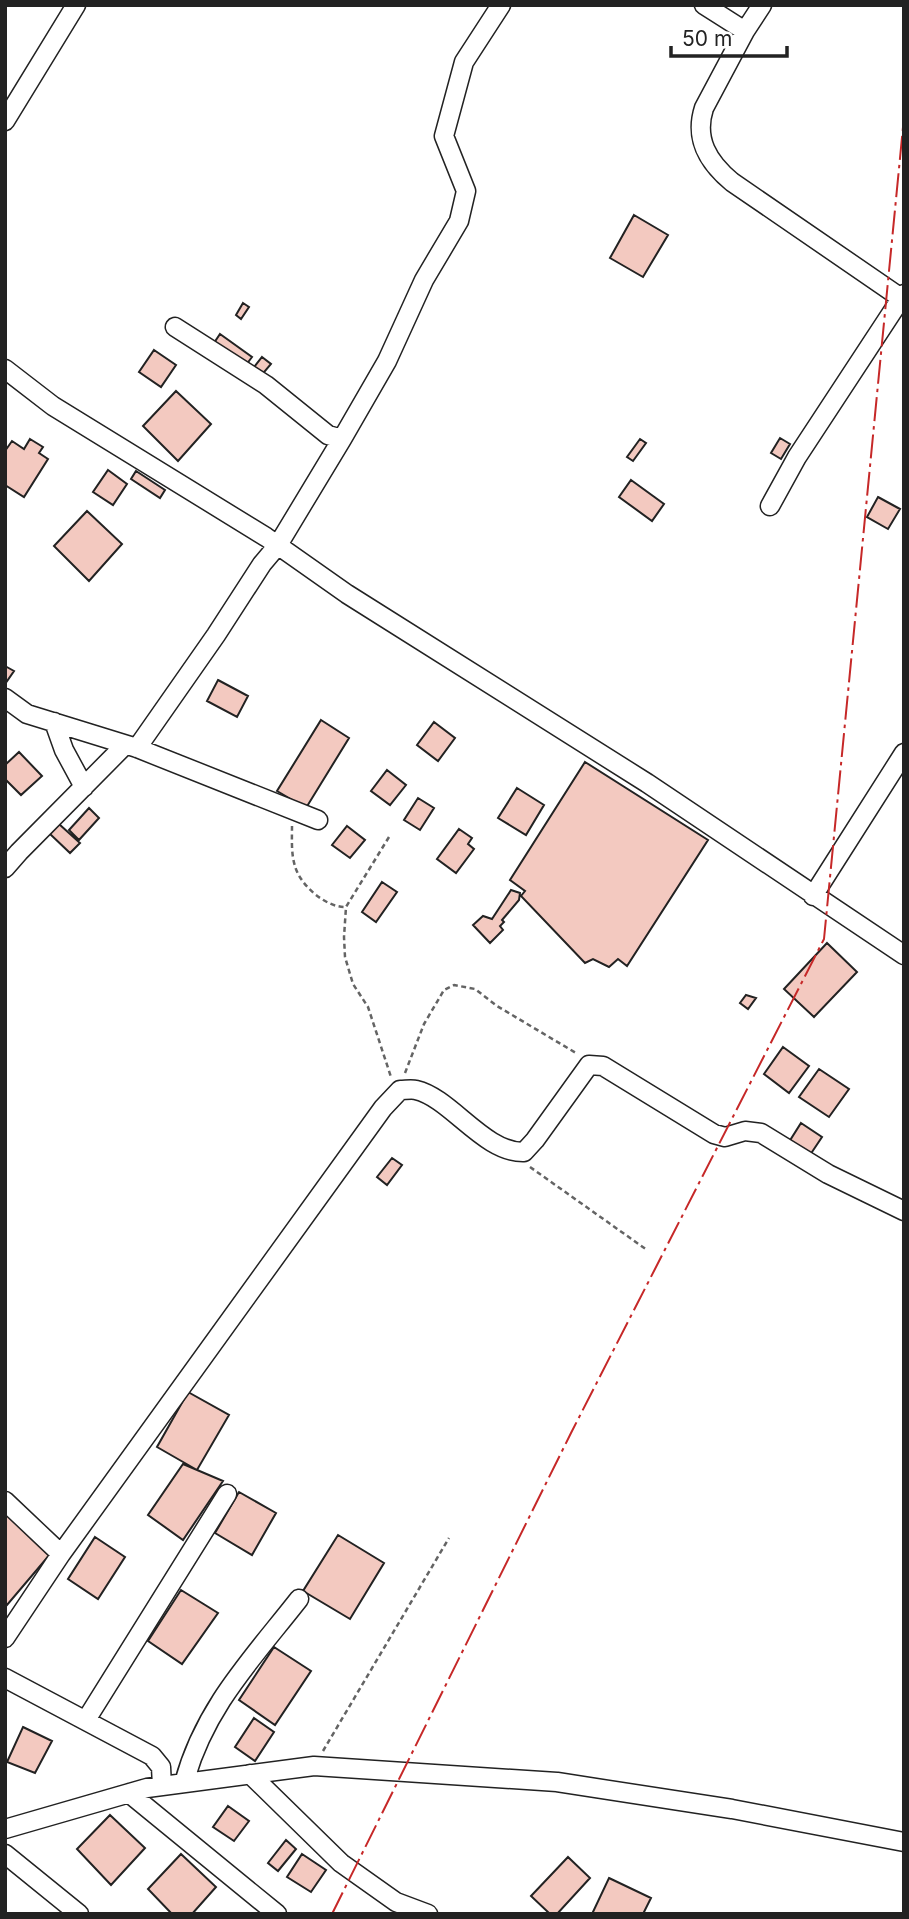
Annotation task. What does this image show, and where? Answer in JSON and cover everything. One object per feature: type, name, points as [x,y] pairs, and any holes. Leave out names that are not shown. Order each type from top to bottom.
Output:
[{"type":"street","points":[[5,121],[76,5]]},
{"type":"street","points":[[5,869],[84,787],[131,747],[216,635],[262,564],[278,545],[387,361],[424,280],[459,221],[466,191],[444,136],[464,62],[501,5]]},
{"type":"street","points":[[704,5],[745,31]]},
{"type":"street","points":[[762,5],[704,108],[700,122],[701,137],[710,162],[732,182],[903,297],[797,457],[770,506]]},
{"type":"street","points":[[175,327],[265,385],[328,435],[342,439]]},
{"type":"street","points":[[5,369],[53,406],[278,545],[347,594],[648,783],[904,956]]},
{"type":"street","points":[[5,698],[27,713],[131,747],[318,820]]},
{"type":"street","points":[[54,722],[64,750],[84,787]]},
{"type":"street","points":[[813,896],[904,752]]},
{"type":"street","points":[[5,1638],[61,1554],[383,1108],[400,1090],[416,1090],[432,1097],[475,1130],[510,1152],[524,1152],[589,1065],[603,1066],[714,1134],[725,1137],[745,1132],[761,1133],[828,1174],[904,1211]]},
{"type":"street","points":[[86,1720],[227,1494]]},
{"type":"street","points":[[5,1500],[61,1554]]},
{"type":"street","points":[[184,1783],[191,1757],[219,1701],[299,1599]]},
{"type":"street","points":[[5,1678],[156,1758],[162,1767],[162,1786]]},
{"type":"street","points":[[5,1829],[162,1786],[314,1766],[557,1782],[732,1809],[904,1842]]},
{"type":"street","points":[[250,1774],[341,1863],[413,1914]]},
{"type":"street","points":[[129,1793],[277,1914]]},
{"type":"street","points":[[5,1854],[79,1914]]},
{"type":"street","points":[[396,1902],[428,1914]]},
{"type":"path","points":[[284,806],[292,825],[295,866],[303,883],[334,907],[346,906]]},
{"type":"path","points":[[390,837],[346,906],[345,957],[354,984],[368,1007],[396,1094]]},
{"type":"path","points":[[396,1094],[424,1024],[444,989],[454,985],[475,989],[498,1006],[569,1047],[589,1065]]},
{"type":"path","points":[[516,1152],[526,1164],[563,1192],[647,1250]]},
{"type":"path","points":[[314,1766],[449,1538]]},
{"type":"building","points":[[634,215],[668,235],[643,277],[610,258]]},
{"type":"building","points":[[243,303],[249,307],[241,319],[236,315]]},
{"type":"building","points":[[220,334],[252,357],[246,365],[214,343]]},
{"type":"building","points":[[154,350],[176,365],[161,387],[139,372]]},
{"type":"building","points":[[262,357],[271,364],[260,377],[251,371]]},
{"type":"building","points":[[176,391],[211,424],[178,461],[143,426]]},
{"type":"building","points":[[780,438],[790,444],[781,459],[771,453]]},
{"type":"building","points":[[30,439],[43,447],[39,453],[48,459],[24,497],[5,485],[5,451],[12,441],[24,449]]},
{"type":"building","points":[[640,439],[646,443],[633,461],[627,457]]},
{"type":"building","points":[[108,470],[127,484],[113,505],[93,492]]},
{"type":"building","points":[[136,471],[165,490],[160,498],[131,479]]},
{"type":"building","points":[[631,480],[664,504],[652,521],[619,497]]},
{"type":"building","points":[[878,497],[900,509],[888,529],[867,517]]},
{"type":"building","points":[[87,511],[122,544],[89,581],[54,546]]},
{"type":"building","points":[[5,666],[14,671],[5,684]]},
{"type":"building","points":[[218,680],[248,696],[237,717],[207,701]]},
{"type":"building","points":[[321,720],[349,738],[306,808],[277,791]]},
{"type":"building","points":[[434,722],[455,738],[438,761],[417,745]]},
{"type":"building","points":[[19,752],[42,776],[21,795],[5,779],[5,765]]},
{"type":"building","points":[[585,762],[708,840],[627,966],[618,959],[609,967],[593,959],[585,963],[521,896],[525,891],[510,880]]},
{"type":"building","points":[[387,770],[406,785],[390,805],[371,791]]},
{"type":"building","points":[[517,788],[544,805],[526,835],[498,818]]},
{"type":"building","points":[[418,798],[434,808],[420,830],[404,820]]},
{"type":"building","points":[[89,808],[99,818],[79,840],[69,830]]},
{"type":"building","points":[[59,824],[80,843],[70,853],[50,834]]},
{"type":"building","points":[[347,826],[365,840],[350,858],[332,845]]},
{"type":"building","points":[[459,829],[472,838],[468,844],[474,849],[456,873],[437,859]]},
{"type":"building","points":[[382,882],[397,892],[376,922],[362,912]]},
{"type":"building","points":[[511,890],[520,893],[519,900],[502,920],[504,922],[500,926],[503,930],[490,943],[473,925],[483,916],[492,919]]},
{"type":"building","points":[[827,943],[857,972],[814,1017],[784,989]]},
{"type":"building","points":[[746,995],[756,998],[748,1009],[740,1003]]},
{"type":"building","points":[[783,1047],[809,1066],[789,1093],[764,1074]]},
{"type":"building","points":[[819,1069],[849,1089],[829,1117],[799,1097]]},
{"type":"building","points":[[801,1123],[822,1137],[810,1155],[789,1142]]},
{"type":"building","points":[[392,1158],[402,1165],[387,1185],[377,1177]]},
{"type":"building","points":[[188,1392],[229,1415],[197,1470],[157,1447]]},
{"type":"building","points":[[183,1464],[223,1481],[183,1540],[148,1515]]},
{"type":"building","points":[[239,1492],[276,1513],[252,1555],[215,1533]]},
{"type":"building","points":[[5,1513],[52,1552],[7,1605],[5,1604]]},
{"type":"building","points":[[338,1535],[384,1563],[350,1619],[303,1591]]},
{"type":"building","points":[[95,1537],[125,1557],[98,1599],[68,1579]]},
{"type":"building","points":[[181,1590],[218,1613],[182,1664],[148,1641]]},
{"type":"building","points":[[274,1647],[311,1671],[275,1725],[239,1700]]},
{"type":"building","points":[[254,1718],[274,1732],[255,1761],[235,1747]]},
{"type":"building","points":[[23,1727],[52,1741],[35,1773],[7,1762]]},
{"type":"building","points":[[228,1806],[249,1821],[234,1841],[213,1827]]},
{"type":"building","points":[[110,1815],[145,1848],[111,1885],[77,1849]]},
{"type":"building","points":[[286,1840],[296,1849],[278,1871],[268,1863]]},
{"type":"building","points":[[181,1854],[216,1887],[192,1914],[172,1914],[148,1889]]},
{"type":"building","points":[[302,1854],[326,1870],[311,1892],[287,1877]]},
{"type":"building","points":[[568,1857],[590,1878],[557,1914],[550,1914],[531,1896]]},
{"type":"building","points":[[609,1878],[651,1898],[643,1914],[592,1914]]},
{"type":"power","points":[[332,1914],[571,1433],[824,939],[904,117]]}]
